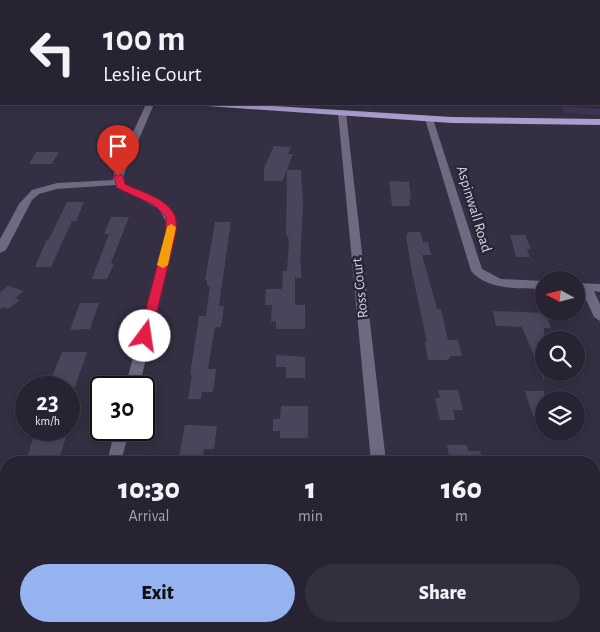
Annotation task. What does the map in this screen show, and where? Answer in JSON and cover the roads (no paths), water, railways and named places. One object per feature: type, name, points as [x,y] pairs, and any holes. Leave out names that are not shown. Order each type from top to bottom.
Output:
[{"type":"main road","points":[[222,105],[429,119],[506,122],[600,122]]},
{"type":"street","points":[[118,182],[119,174],[150,105]]},
{"type":"street","name":"Ross Court","points":[[342,113],[377,456]]},
{"type":"street","name":"Aspinwall Road","points":[[429,119],[477,271],[497,282],[535,284]]},
{"type":"street","points":[[0,250],[26,202],[37,191],[53,186],[118,182],[122,186],[150,198],[163,207],[169,214],[172,222],[135,376]]},
{"type":"street","points":[[585,287],[600,288]]},
{"type":"street","points":[[585,293],[600,317]]},
{"type":"street","points":[[116,456],[119,441]]}]
